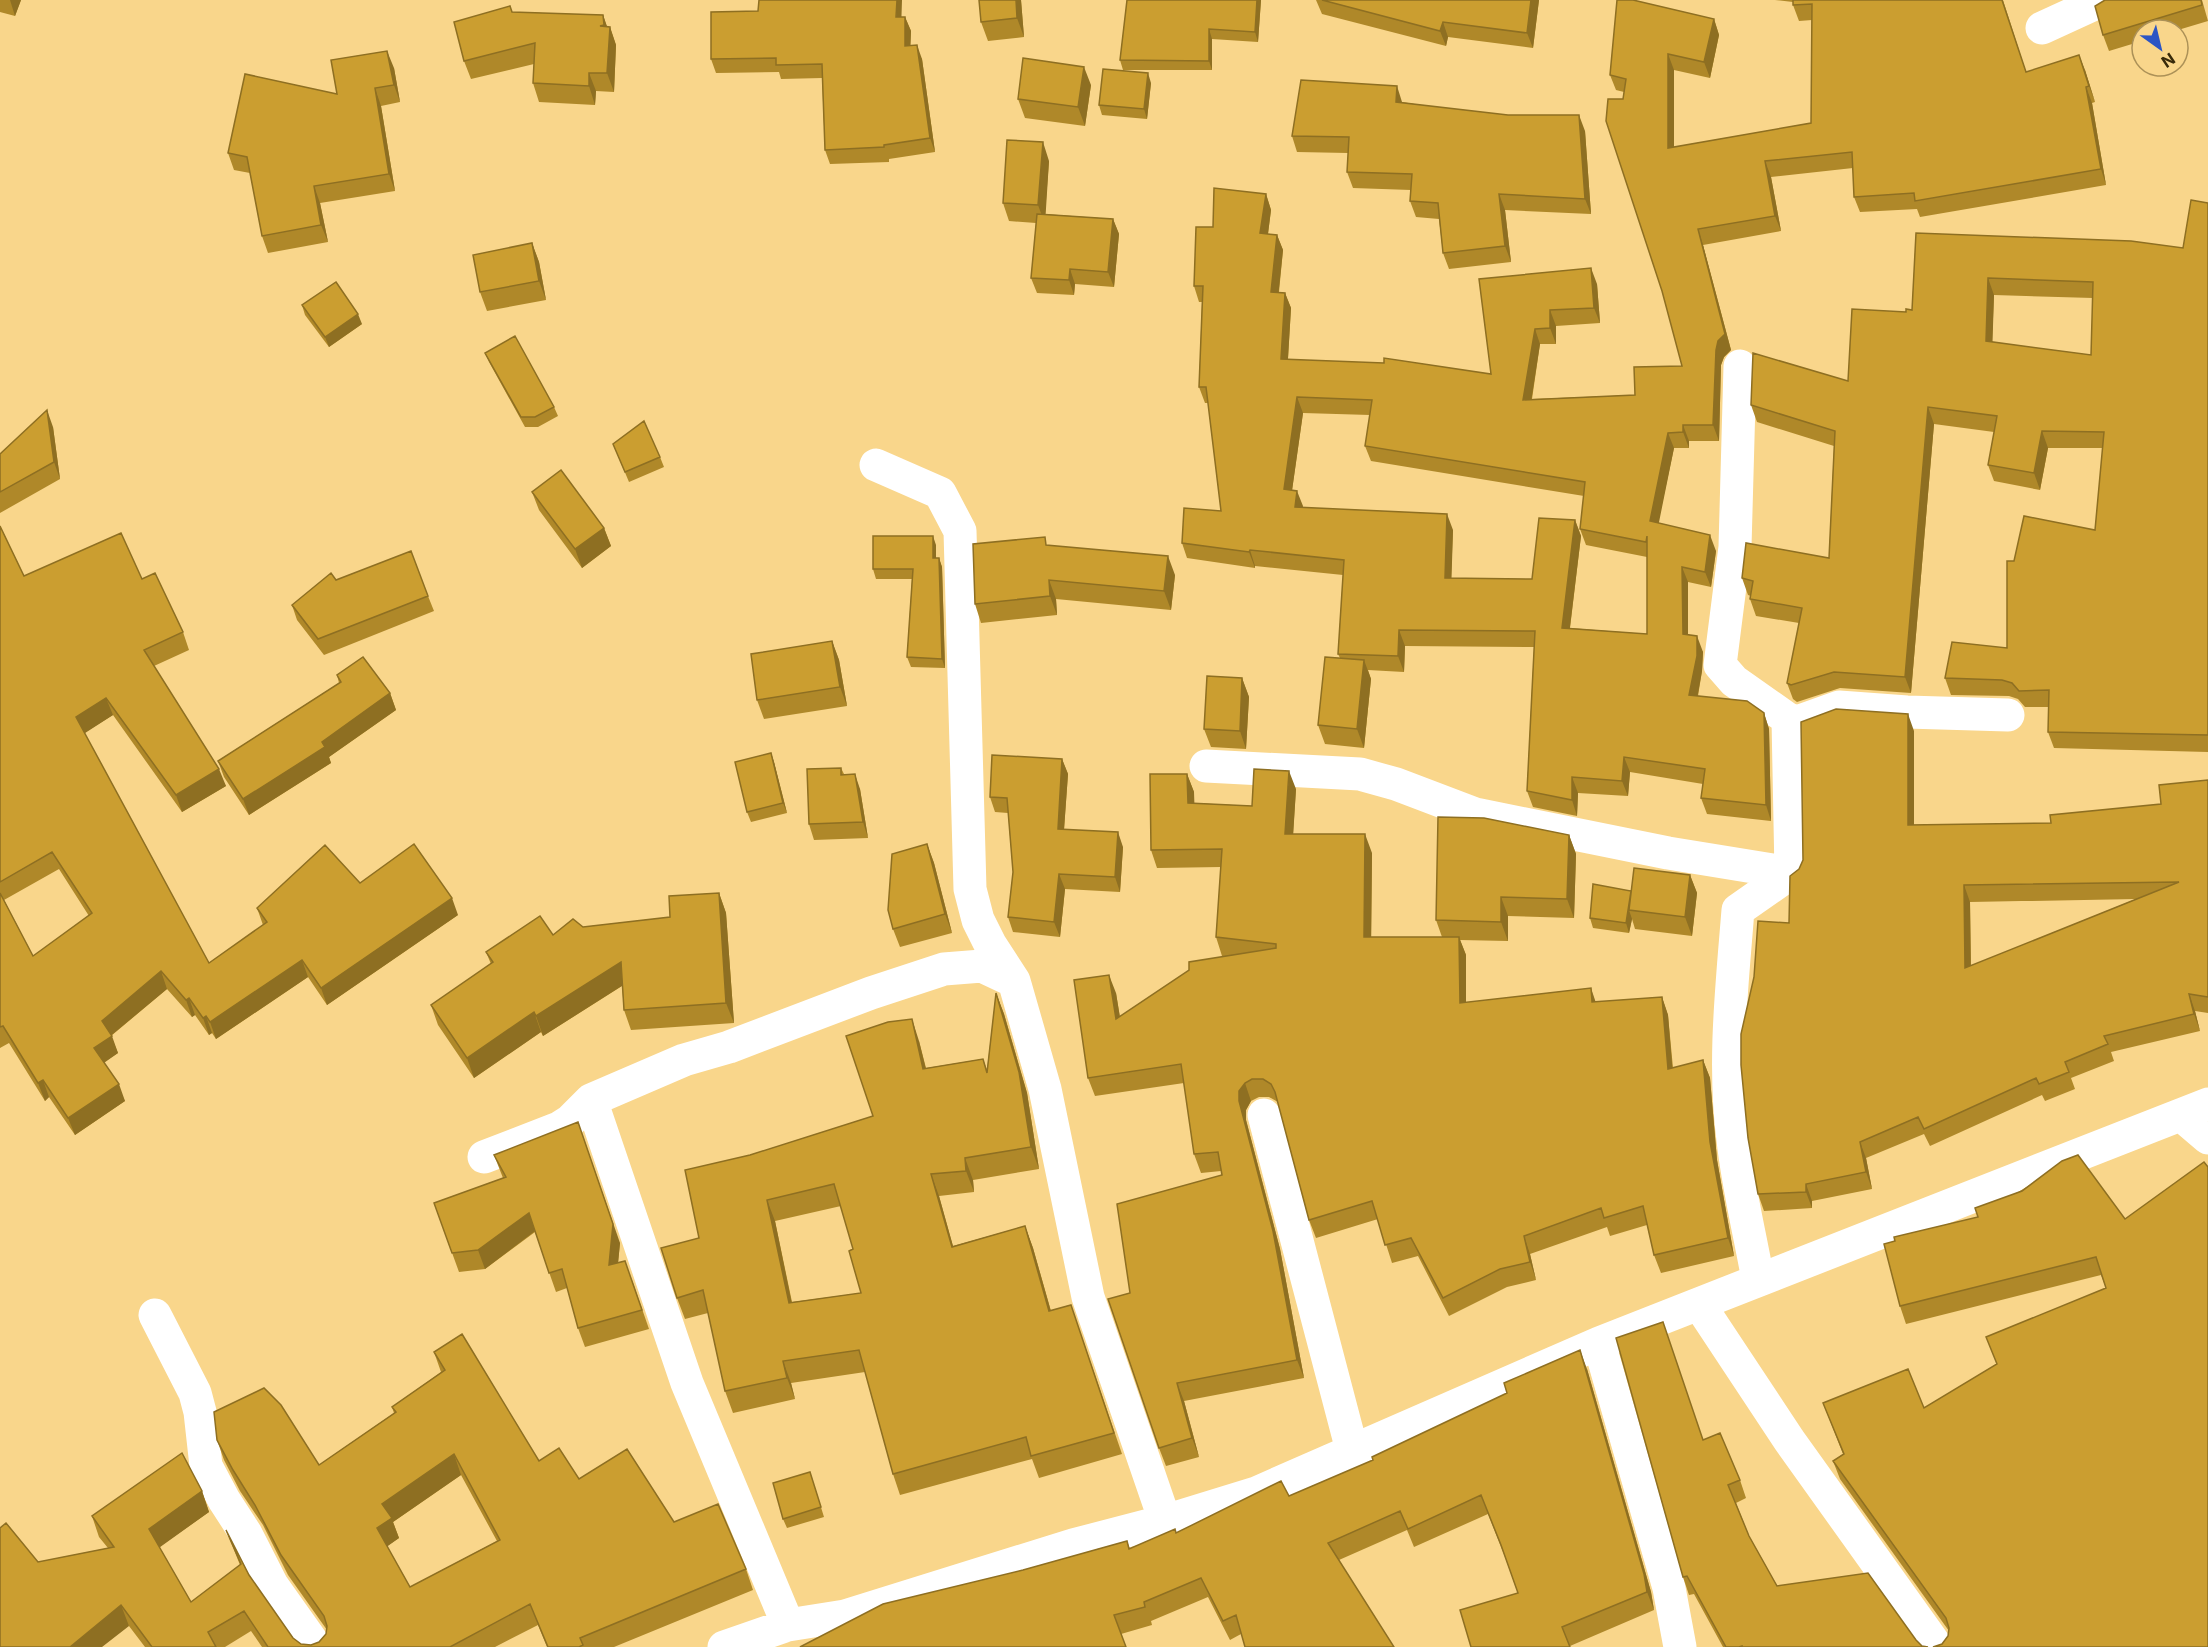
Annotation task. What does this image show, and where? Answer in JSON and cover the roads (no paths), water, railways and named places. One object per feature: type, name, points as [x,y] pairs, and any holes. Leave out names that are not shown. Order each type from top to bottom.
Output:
[{"type":"street","points":[[2042,27],[2103,0]]},
{"type":"street","points":[[1740,366],[1735,547],[1720,665],[1734,681],[1788,719],[1797,722],[1839,707],[2008,715]]},
{"type":"street","points":[[876,465],[939,494],[960,531],[970,889],[978,920],[990,944],[1014,981],[1045,1089],[1088,1297],[1165,1521]]},
{"type":"street","points":[[1788,719],[1791,873]]},
{"type":"street","points":[[1206,766],[1360,774],[1396,784],[1474,814],[1668,853],[1791,873]]},
{"type":"street","points":[[1758,1280],[1733,1140],[1728,1082],[1730,1008],[1738,910],[1791,873]]},
{"type":"street","points":[[484,1157],[559,1128],[570,1121],[591,1100],[684,1060],[729,1047],[871,993],[944,969],[982,966],[1014,981]]},
{"type":"street","points":[[591,1100],[770,1636]]},
{"type":"street","points":[[724,1647],[845,1616],[1073,1545],[1165,1521],[1256,1493],[1599,1343],[2194,1109],[2208,1138]]},
{"type":"street","points":[[1264,1115],[1352,1450]]},
{"type":"street","points":[[1699,1304],[1790,1440],[1937,1647]]},
{"type":"street","points":[[155,1315],[195,1394],[200,1412],[206,1466],[246,1534],[272,1585],[316,1647]]},
{"type":"street","points":[[1599,1343],[1669,1588],[1680,1647]]}]
